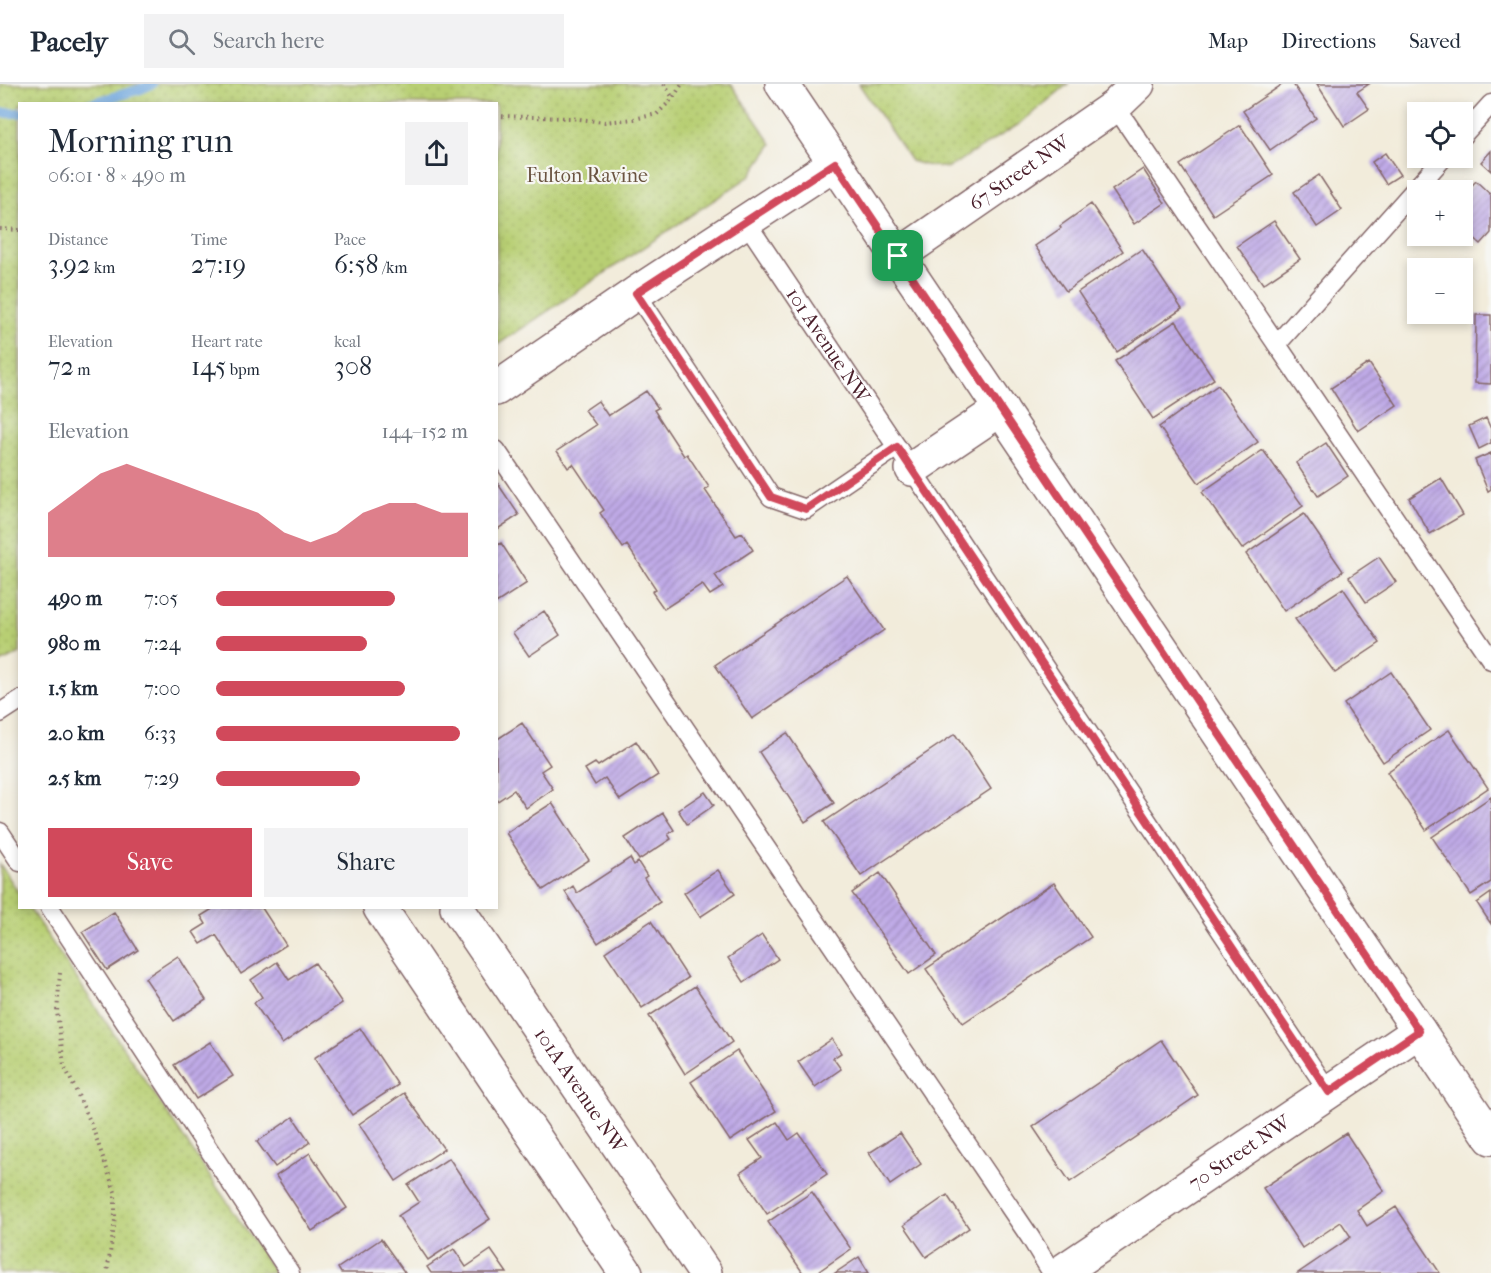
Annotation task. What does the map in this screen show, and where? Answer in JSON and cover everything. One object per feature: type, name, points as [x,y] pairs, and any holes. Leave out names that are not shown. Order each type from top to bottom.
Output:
[{"type":"street","points":[[782,84],[1491,1138]]},
{"type":"street","name":"67 Street NW","points":[[898,256],[1131,90]]},
{"type":"street","points":[[498,388],[636,293],[835,163]]},
{"type":"street","points":[[904,458],[1001,409]]},
{"type":"street","points":[[381,909],[626,1273]]},
{"type":"street","name":"101A Avenue NW","points":[[458,909],[705,1273]]},
{"type":"street","name":"70 Street NW","points":[[1060,1273],[1419,1031]]},
{"type":"lane","points":[[1131,90],[1277,344],[1491,660]]},
{"type":"lane","points":[[1473,124],[1491,104]]},
{"type":"lane","points":[[1277,344],[1434,168]]},
{"type":"lane","name":"101 Avenue NW","points":[[746,222],[1329,1092]]},
{"type":"lane","points":[[636,293],[771,497],[806,509],[904,458]]},
{"type":"lane","points":[[498,453],[1030,1237],[1052,1273]]},
{"type":"lane","points":[[0,713],[18,701]]},
{"type":"lane","points":[[0,832],[18,859]]},
{"type":"lane","points":[[51,909],[290,1273]]},
{"type":"path","points":[[664,84],[673,98]]},
{"type":"path","points":[[498,116],[570,118],[605,122],[657,114],[673,98],[682,84]]},
{"type":"path","points":[[0,229],[18,230]]},
{"type":"path","points":[[70,939],[59,976],[57,1011],[64,1065],[91,1123],[115,1192],[115,1220],[107,1273]]},
{"type":"green space","name":"Fulton Ravine","points":[[0,84],[731,84],[772,144],[750,176],[498,344],[498,102],[18,102],[18,654],[0,663]]},
{"type":"green space","points":[[859,84],[1068,84],[1018,125],[948,168],[911,161]]},
{"type":"green space","points":[[0,864],[18,891],[18,909],[30,909],[275,1273],[0,1273]]},
{"type":"building","points":[[1283,84],[1293,84],[1316,118],[1270,150],[1243,111]]},
{"type":"building","points":[[1317,84],[1369,84],[1357,92],[1369,109],[1344,126]]},
{"type":"building","points":[[1240,125],[1273,175],[1213,215],[1180,165]]},
{"type":"building","points":[[1491,151],[1491,171],[1481,162]]},
{"type":"building","points":[[1385,153],[1400,175],[1386,184],[1372,162]]},
{"type":"building","points":[[1143,169],[1165,203],[1134,224],[1112,190]]},
{"type":"building","points":[[1319,175],[1342,210],[1317,227],[1294,192]]},
{"type":"building","points":[[1476,181],[1491,195],[1491,233],[1481,244],[1473,237],[1473,184]]},
{"type":"building","points":[[1091,204],[1123,251],[1066,291],[1035,246]]},
{"type":"building","points":[[1274,221],[1300,259],[1263,284],[1237,246]]},
{"type":"building","points":[[1142,249],[1182,309],[1117,352],[1078,292]]},
{"type":"building","points":[[1476,315],[1491,315],[1491,384],[1475,383]]},
{"type":"building","points":[[1176,321],[1214,379],[1153,419],[1115,361]]},
{"type":"building","points":[[1369,363],[1397,405],[1358,431],[1331,388]]},
{"type":"building","points":[[1218,385],[1258,442],[1199,483],[1159,427]]},
{"type":"building","points":[[646,391],[658,408],[654,410],[684,456],[687,454],[709,487],[705,490],[736,536],[742,533],[753,550],[715,575],[723,587],[710,595],[702,584],[664,609],[652,592],[656,589],[627,545],[623,548],[600,513],[604,510],[573,464],[568,468],[557,451],[596,425],[585,410],[598,401],[608,416]]},
{"type":"building","points":[[1486,418],[1491,429],[1491,443],[1479,449],[1469,426]]},
{"type":"building","points":[[1326,443],[1348,476],[1318,496],[1296,463]]},
{"type":"building","points":[[1263,450],[1303,506],[1242,549],[1202,492]]},
{"type":"building","points":[[1491,453],[1491,489],[1488,491],[1475,460]]},
{"type":"building","points":[[1441,478],[1463,515],[1430,534],[1409,498]]},
{"type":"building","points":[[498,484],[519,515],[498,529]]},
{"type":"building","points":[[1304,514],[1343,571],[1284,611],[1246,554]]},
{"type":"building","points":[[501,543],[527,583],[498,602],[498,545]]},
{"type":"building","points":[[1379,557],[1396,582],[1366,602],[1349,577]]},
{"type":"building","points":[[847,576],[884,630],[752,719],[715,665]]},
{"type":"building","points":[[1343,588],[1380,643],[1335,673],[1295,619]]},
{"type":"building","points":[[544,611],[560,635],[529,656],[513,633]]},
{"type":"building","points":[[1391,672],[1430,730],[1383,762],[1344,704]]},
{"type":"building","points":[[522,723],[550,765],[541,771],[553,789],[526,808],[514,790],[498,801],[498,739]]},
{"type":"building","points":[[1449,730],[1488,788],[1426,830],[1387,772]]},
{"type":"building","points":[[787,733],[834,803],[805,822],[759,752]]},
{"type":"building","points":[[955,734],[991,789],[861,876],[824,822]]},
{"type":"building","points":[[636,741],[658,775],[620,800],[605,778],[595,785],[585,769],[595,763],[598,766]]},
{"type":"building","points":[[705,792],[714,805],[687,824],[678,810]]},
{"type":"building","points":[[1491,797],[1491,882],[1471,895],[1432,837]]},
{"type":"building","points":[[552,803],[589,860],[543,890],[506,833]]},
{"type":"building","points":[[663,813],[674,830],[668,834],[671,839],[639,860],[625,838]]},
{"type":"building","points":[[630,858],[634,865],[638,862],[647,876],[644,878],[660,902],[598,943],[565,892],[573,886],[577,893]]},
{"type":"building","points":[[718,870],[735,894],[700,917],[684,893]]},
{"type":"building","points":[[880,873],[936,955],[909,974],[852,893]]},
{"type":"building","points":[[1054,883],[1091,937],[963,1023],[926,969]]},
{"type":"building","points":[[1491,893],[1491,924],[1477,903]]},
{"type":"building","points":[[212,909],[263,909],[286,945],[241,974],[216,935],[201,944],[193,932],[206,924],[201,916]]},
{"type":"building","points":[[114,912],[138,950],[107,970],[82,932]]},
{"type":"building","points":[[651,921],[688,978],[642,1008],[605,952]]},
{"type":"building","points":[[762,935],[778,959],[744,982],[728,958]]},
{"type":"building","points":[[178,956],[206,1000],[174,1021],[145,978]]},
{"type":"building","points":[[277,962],[289,980],[315,963],[342,1003],[282,1044],[254,1003],[262,997],[251,980]]},
{"type":"building","points":[[695,986],[732,1042],[685,1074],[649,1016]]},
{"type":"building","points":[[360,1028],[398,1085],[352,1115],[314,1058]]},
{"type":"building","points":[[832,1039],[841,1053],[833,1058],[841,1069],[815,1087],[798,1062]]},
{"type":"building","points":[[1161,1040],[1198,1095],[1070,1182],[1033,1127]]},
{"type":"building","points":[[210,1042],[233,1076],[196,1099],[174,1065]]},
{"type":"building","points":[[737,1051],[776,1111],[730,1141],[691,1082]]},
{"type":"building","points":[[404,1093],[444,1149],[396,1181],[359,1124]]},
{"type":"building","points":[[293,1117],[310,1142],[275,1167],[257,1142]]},
{"type":"building","points":[[777,1122],[789,1140],[799,1133],[827,1174],[767,1214],[740,1173],[762,1158],[749,1140]]},
{"type":"building","points":[[900,1133],[921,1164],[890,1185],[869,1153]]},
{"type":"building","points":[[1346,1133],[1384,1191],[1357,1210],[1367,1226],[1396,1207],[1440,1273],[1298,1273],[1351,1237],[1341,1222],[1302,1248],[1263,1188]]},
{"type":"building","points":[[310,1153],[347,1208],[312,1231],[276,1176]]},
{"type":"building","points":[[449,1158],[490,1219],[428,1260],[398,1216],[419,1202],[408,1185]]},
{"type":"building","points":[[812,1192],[851,1249],[816,1273],[803,1273],[768,1222]]},
{"type":"building","points":[[947,1195],[969,1228],[926,1257],[904,1225]]},
{"type":"building","points":[[381,1239],[405,1273],[341,1273],[338,1268]]},
{"type":"building","points":[[454,1249],[466,1267],[491,1250],[507,1273],[431,1273],[427,1267]]},
{"type":"building","points":[[859,1257],[869,1273],[835,1273]]},
{"type":"waterway","points":[[96,102],[152,84]]},
{"type":"waterway","points":[[0,113],[18,113]]},
{"type":"route","points":[[835,163],[898,256],[1419,1031],[1329,1092],[897,447],[806,509],[771,497],[636,293],[835,163]]}]
